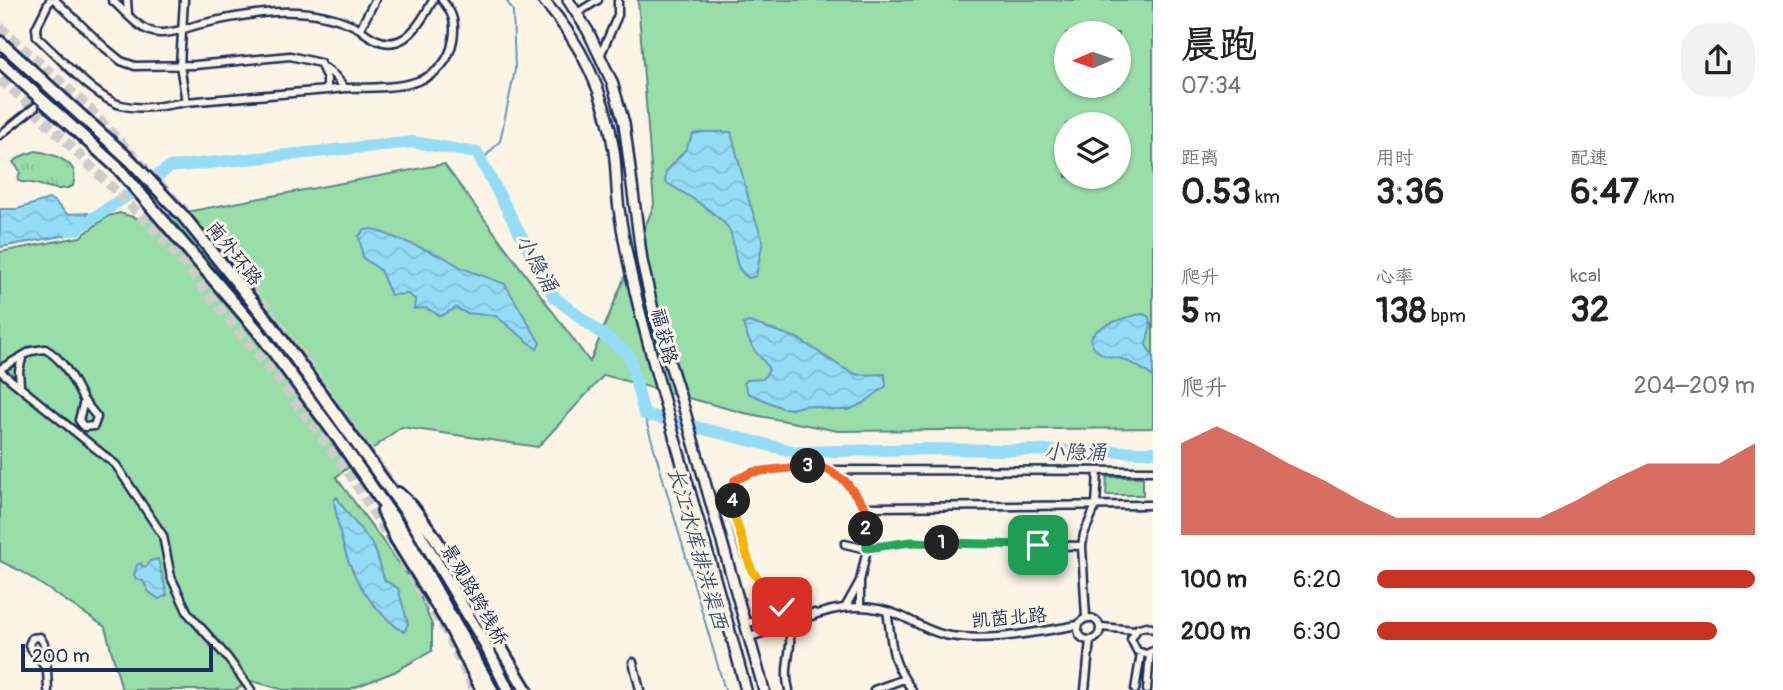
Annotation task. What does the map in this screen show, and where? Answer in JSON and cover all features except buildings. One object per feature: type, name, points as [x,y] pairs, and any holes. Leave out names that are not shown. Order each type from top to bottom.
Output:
[{"type":"highway","name":"南外环路","points":[[0,42],[131,161],[184,217],[272,326],[409,516]]},
{"type":"highway","name":"南外环路","points":[[0,62],[119,169],[170,226],[258,331],[397,522]]},
{"type":"highway","points":[[383,480],[412,506],[434,536],[526,690]]},
{"type":"highway","points":[[372,486],[396,539],[449,625],[482,690]]},
{"type":"highway","name":"景观路跨线桥","points":[[409,516],[484,642],[508,690]]},
{"type":"highway","name":"景观路跨线桥","points":[[397,522],[492,690]]},
{"type":"street","points":[[50,0],[36,28],[37,37],[97,91],[120,105],[138,107],[410,83],[433,74],[444,65],[452,48],[454,19],[442,0]]},
{"type":"street","points":[[55,0],[85,31],[121,61],[135,66],[290,56],[320,63],[345,88]]},
{"type":"street","points":[[112,0],[138,25],[159,33],[245,14],[286,12],[334,17],[360,29],[370,39],[393,44],[404,40],[417,27],[433,0]]},
{"type":"street","points":[[127,0],[128,14]]},
{"type":"street","points":[[184,0],[180,30],[180,65],[186,103]]},
{"type":"street","points":[[360,29],[375,0]]},
{"type":"street","name":"福获路","points":[[543,0],[559,18],[583,56],[603,102],[614,151],[628,262],[664,402],[746,690]]},
{"type":"street","name":"福获路","points":[[568,0],[612,82],[624,123],[642,261],[653,310],[683,405],[764,690]]},
{"type":"street","points":[[577,13],[598,0]]},
{"type":"street","points":[[600,56],[618,15],[618,0]]},
{"type":"street","points":[[320,63],[327,79],[327,90]]},
{"type":"street","points":[[0,135],[35,107]]},
{"type":"street","points":[[83,400],[66,368],[56,355],[45,349],[31,351],[0,370],[117,465],[163,536],[171,577],[188,613],[227,657],[251,690]]},
{"type":"street","points":[[21,387],[19,371],[23,356]]},
{"type":"street","points":[[789,690],[785,670],[791,645],[788,626],[776,597],[752,571],[733,511],[732,489],[735,480],[753,472],[808,466],[828,470],[1153,471]]},
{"type":"street","points":[[828,470],[845,481],[865,507],[867,548],[860,581],[860,606]]},
{"type":"street","points":[[1087,618],[1082,546],[1096,505],[1098,471]]},
{"type":"street","points":[[865,507],[1153,505]]},
{"type":"street","points":[[845,544],[867,548],[911,542],[1082,546]]},
{"type":"street","points":[[745,623],[846,606],[860,581]]},
{"type":"street","name":"凯茵北路","points":[[846,606],[887,611],[919,627],[945,635],[979,638],[1079,625]]},
{"type":"street","points":[[887,611],[891,651],[912,690]]},
{"type":"street","points":[[749,637],[788,626],[814,613]]},
{"type":"street","points":[[1087,618],[1079,625],[1081,636],[1090,640]]},
{"type":"street","points":[[1087,618],[1097,620],[1101,626],[1100,634],[1090,640]]},
{"type":"street","points":[[1101,626],[1135,631]]},
{"type":"street","points":[[1141,653],[1132,643],[1135,631],[1142,626],[1153,629]]},
{"type":"street","points":[[47,670],[30,650],[32,638],[40,637],[43,640],[47,670],[48,690]]},
{"type":"street","points":[[1085,690],[1090,640]]},
{"type":"street","points":[[1141,653],[1152,652],[1147,690]]},
{"type":"street","points":[[1135,690],[1141,653]]},
{"type":"street","points":[[634,662],[640,690]]},
{"type":"street","points":[[874,690],[904,679]]},
{"type":"green space","points":[[638,0],[1153,0],[1153,428],[838,431],[744,413],[604,375],[538,447],[401,427],[336,477],[417,588],[432,625],[432,651],[394,672],[348,690],[284,690],[252,681],[235,690],[122,690],[105,627],[21,571],[0,561],[0,252],[80,237],[108,216],[120,213],[143,220],[444,164],[590,362],[654,205]]},
{"type":"green space","points":[[36,151],[70,165],[75,178],[73,186],[60,189],[18,180],[20,171],[13,162]]},
{"type":"green space","points":[[1107,477],[1143,477],[1143,495],[1106,495]]},
{"type":"water","points":[[731,132],[763,241],[756,276],[749,278],[739,267],[732,237],[725,224],[704,206],[665,182],[666,172],[686,149],[693,134]]},
{"type":"water","points":[[49,199],[67,214],[88,213],[79,233],[0,247],[0,209],[17,209]]},
{"type":"water","points":[[373,229],[505,284],[540,343],[537,349],[496,316],[466,313],[456,308],[441,316],[426,308],[414,309],[415,299],[408,294],[391,295],[380,270],[363,258],[359,236],[364,230]]},
{"type":"water","points":[[1143,314],[1148,316],[1151,324],[1146,345],[1153,357],[1153,377],[1128,362],[1102,354],[1093,346],[1091,339],[1103,326]]},
{"type":"water","points":[[749,322],[797,338],[858,375],[885,374],[886,386],[864,403],[849,410],[806,405],[792,409],[782,408],[748,393],[744,383],[747,380],[763,379],[769,370],[747,334],[743,324]]},
{"type":"water","points":[[337,497],[374,548],[385,581],[398,588],[408,624],[404,632],[372,603],[355,576],[340,532],[334,500]]},
{"type":"water","points":[[158,559],[167,595],[159,599],[134,575],[137,565],[141,563],[146,567],[150,561]]},
{"type":"waterway","points":[[482,160],[500,141],[515,70],[513,11],[506,0]]},
{"type":"waterway","name":"小隐涌","points":[[68,230],[77,229],[170,167],[413,142],[477,153],[554,297],[629,355],[644,414],[796,452],[923,449],[1153,452]]},
{"type":"waterway","name":"长江水库排洪渠西","points":[[644,414],[725,690]]},
{"type":"tunnel","points":[[0,27],[85,104],[185,211]]},
{"type":"tunnel","points":[[0,80],[22,98],[161,236],[288,392],[353,479],[448,635],[474,690]]},
{"type":"tunnel","points":[[202,232],[266,307],[398,493]]},
{"type":"tunnel","points":[[423,530],[517,690]]},
{"type":"route","points":[[782,607],[752,571],[733,511],[732,489],[735,480],[753,472],[808,466],[828,470],[845,481],[865,507],[867,548],[911,542],[1038,545]]}]
